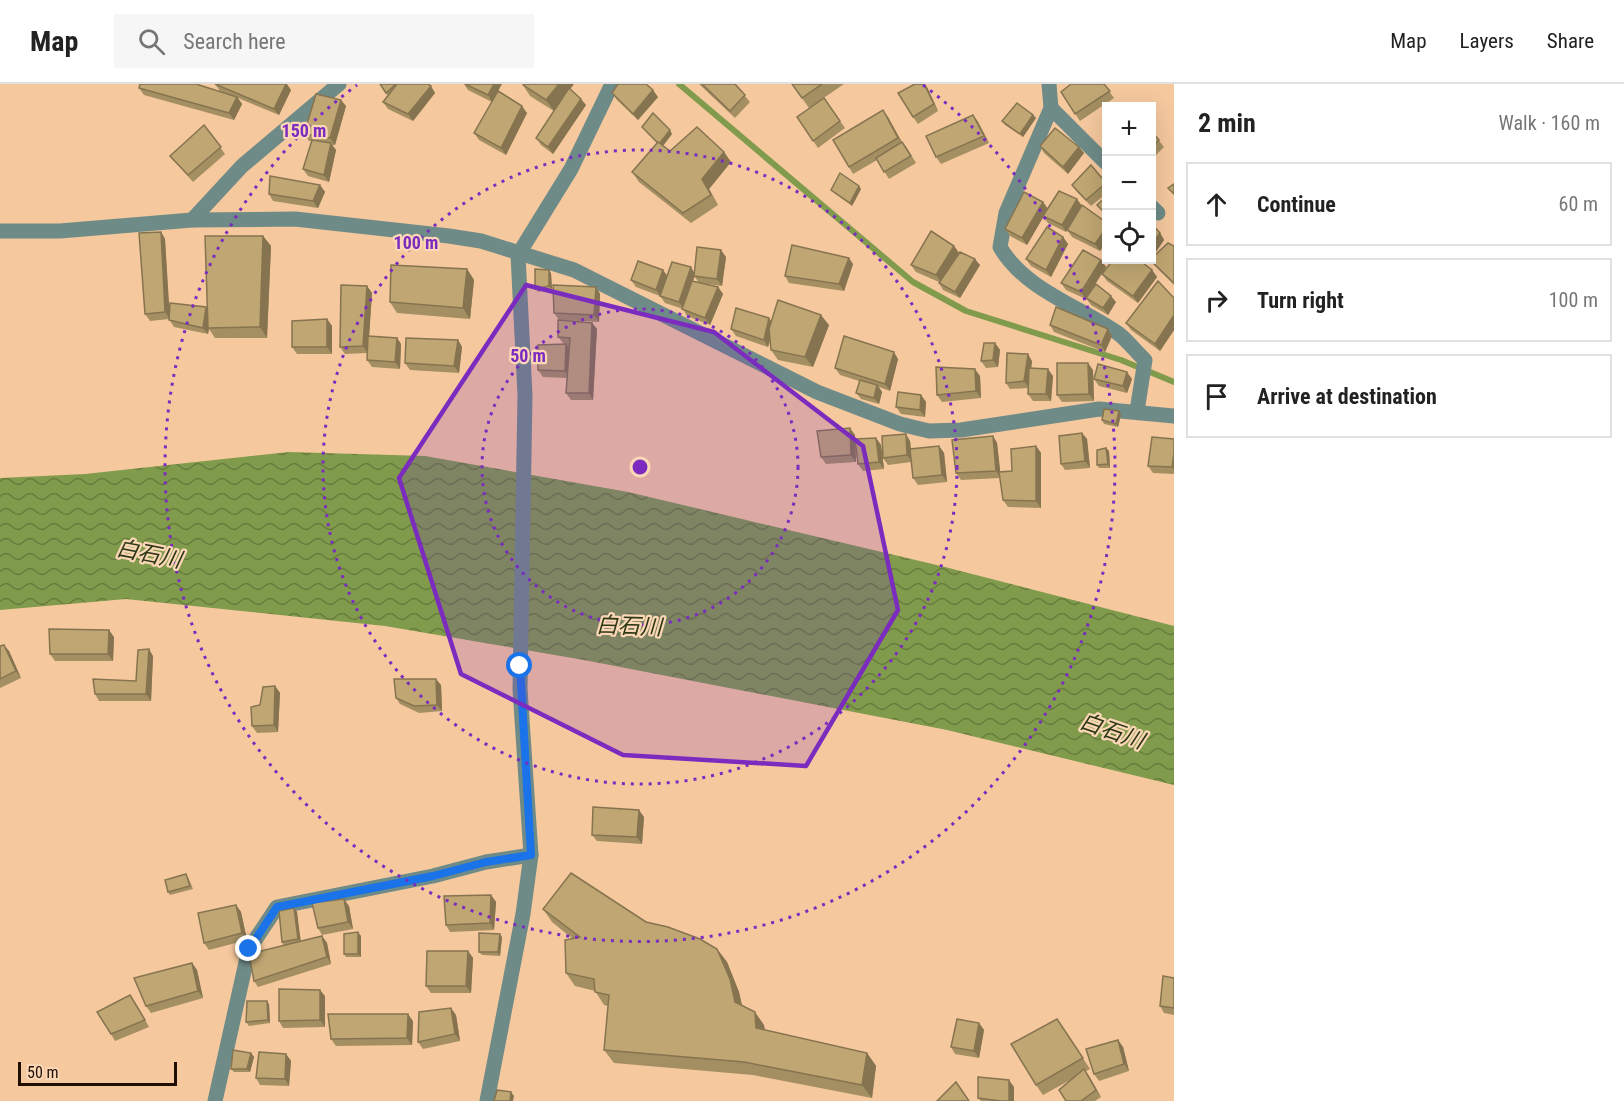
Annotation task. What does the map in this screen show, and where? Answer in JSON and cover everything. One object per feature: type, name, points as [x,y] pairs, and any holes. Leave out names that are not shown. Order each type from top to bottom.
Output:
[{"type":"street","points":[[192,220],[242,166],[339,84]]},
{"type":"street","points":[[487,1101],[523,914],[531,855],[520,689],[524,416],[519,255],[571,169],[612,84]]},
{"type":"street","points":[[1049,84],[1051,108],[1006,213],[1000,248],[1010,265],[1037,285],[1121,335],[1145,360],[1137,411]]},
{"type":"street","points":[[1051,108],[1102,158]]},
{"type":"street","points":[[0,231],[60,231],[192,220],[306,220],[481,241],[519,255],[574,270],[817,392],[900,424],[929,431],[961,430],[1099,409],[1174,416]]},
{"type":"street","points":[[215,1101],[249,949],[277,907],[433,876],[486,862],[531,855]]},
{"type":"highlighted area","points":[[526,285],[714,332],[863,446],[898,610],[806,766],[623,755],[461,674],[399,478]]},
{"type":"water","name":"白石川","points":[[289,452],[425,456],[628,492],[941,566],[1174,626],[1174,785],[947,730],[584,660],[385,626],[126,599],[0,610],[0,478],[85,474]]},
{"type":"building","points":[[140,84],[196,84],[237,97],[229,113],[139,88]]},
{"type":"building","points":[[215,84],[286,84],[274,109]]},
{"type":"building","points":[[380,84],[396,84],[386,93]]},
{"type":"building","points":[[397,84],[428,84],[431,86],[408,114],[383,102]]},
{"type":"building","points":[[465,84],[494,84],[488,95]]},
{"type":"building","points":[[524,84],[559,84],[546,100]]},
{"type":"building","points":[[618,84],[646,84],[653,90],[633,114],[612,93]]},
{"type":"building","points":[[702,84],[735,84],[745,95],[730,111]]},
{"type":"building","points":[[792,84],[822,84],[802,98]]},
{"type":"building","points":[[915,84],[924,84],[934,104],[913,117],[898,93]]},
{"type":"building","points":[[1071,84],[1104,84],[1110,91],[1075,114],[1061,92]]},
{"type":"building","points":[[569,88],[581,99],[548,147],[536,138]]},
{"type":"building","points":[[498,91],[522,106],[501,148],[474,133]]},
{"type":"building","points":[[316,94],[341,100],[330,138],[304,134]]},
{"type":"building","points":[[824,98],[840,121],[813,141],[797,117]]},
{"type":"building","points":[[1017,103],[1033,115],[1020,134],[1002,121]]},
{"type":"building","points":[[883,110],[898,138],[849,167],[833,140]]},
{"type":"building","points":[[653,113],[670,130],[659,144],[642,127]]},
{"type":"building","points":[[973,115],[984,136],[936,157],[926,136]]},
{"type":"building","points":[[204,125],[221,147],[188,175],[170,156]]},
{"type":"building","points":[[697,127],[724,152],[702,179],[711,195],[683,213],[632,172],[658,142],[670,151]]},
{"type":"building","points":[[1055,128],[1079,147],[1063,167],[1040,146]]},
{"type":"building","points":[[312,140],[331,143],[324,175],[303,169]]},
{"type":"building","points":[[902,142],[911,156],[884,172],[876,158]]},
{"type":"building","points":[[1091,165],[1102,178],[1102,186],[1086,200],[1072,185]]},
{"type":"building","points":[[840,173],[859,186],[850,203],[831,190]]},
{"type":"building","points":[[270,176],[320,185],[313,201],[269,194]]},
{"type":"building","points":[[1174,184],[1174,194],[1168,188]]},
{"type":"building","points":[[1059,191],[1077,199],[1062,225],[1043,216]]},
{"type":"building","points":[[1024,192],[1043,202],[1022,238],[1005,229]]},
{"type":"building","points":[[1102,200],[1102,210],[1097,205]]},
{"type":"building","points":[[1082,205],[1102,219],[1102,234],[1095,244],[1067,230]]},
{"type":"building","points":[[1047,227],[1063,237],[1046,270],[1026,259]]},
{"type":"building","points":[[931,231],[954,246],[936,275],[911,265]]},
{"type":"building","points":[[161,232],[165,312],[145,314],[139,233]]},
{"type":"building","points":[[205,236],[263,236],[260,327],[208,328]]},
{"type":"building","points":[[1168,243],[1174,246],[1174,283],[1154,264],[1156,254]]},
{"type":"building","points":[[792,245],[849,258],[839,284],[785,276]]},
{"type":"building","points":[[697,247],[721,250],[717,279],[694,276]]},
{"type":"building","points":[[1083,250],[1101,260],[1081,292],[1061,283]]},
{"type":"building","points":[[960,252],[975,259],[955,292],[939,283]]},
{"type":"building","points":[[638,261],[663,270],[656,290],[631,280]]},
{"type":"building","points":[[672,262],[691,267],[679,302],[660,296]]},
{"type":"building","points":[[1110,264],[1144,264],[1152,270],[1133,296],[1102,274]]},
{"type":"building","points":[[391,265],[467,269],[463,308],[390,302]]},
{"type":"building","points":[[535,269],[549,270],[549,286],[535,289]]},
{"type":"building","points":[[692,281],[718,287],[705,318],[682,309]]},
{"type":"building","points":[[1158,281],[1174,298],[1174,315],[1155,344],[1126,323]]},
{"type":"building","points":[[1096,284],[1111,296],[1103,308],[1086,298]]},
{"type":"building","points":[[341,285],[367,286],[363,346],[340,347]]},
{"type":"building","points":[[553,285],[596,287],[594,315],[554,313]]},
{"type":"building","points":[[778,300],[821,315],[805,357],[771,350],[769,329]]},
{"type":"building","points":[[170,303],[206,307],[203,328],[169,320]]},
{"type":"building","points":[[1056,307],[1108,329],[1101,345],[1050,325]]},
{"type":"building","points":[[736,308],[769,318],[764,340],[731,329]]},
{"type":"building","points":[[327,319],[327,347],[292,347],[292,321]]},
{"type":"building","points":[[558,320],[592,323],[589,393],[566,393],[570,338],[558,337]]},
{"type":"building","points":[[368,336],[397,338],[395,362],[367,360]]},
{"type":"building","points":[[844,336],[894,352],[885,384],[835,368]]},
{"type":"building","points":[[406,338],[458,340],[454,366],[405,363]]},
{"type":"building","points":[[984,343],[995,343],[993,360],[981,361]]},
{"type":"building","points":[[566,344],[565,371],[538,370],[538,345]]},
{"type":"building","points":[[1007,353],[1028,354],[1024,381],[1006,383]]},
{"type":"building","points":[[1057,363],[1088,363],[1089,394],[1057,395]]},
{"type":"building","points":[[1098,364],[1127,372],[1123,386],[1094,379]]},
{"type":"building","points":[[936,367],[975,369],[976,391],[937,395]]},
{"type":"building","points":[[1029,368],[1048,369],[1046,394],[1028,394]]},
{"type":"building","points":[[860,380],[877,385],[874,398],[856,393]]},
{"type":"building","points":[[898,392],[921,395],[920,410],[896,407]]},
{"type":"building","points":[[1104,409],[1119,411],[1116,424],[1102,420]]},
{"type":"building","points":[[850,428],[851,455],[821,457],[817,431]]},
{"type":"building","points":[[1082,433],[1085,461],[1061,464],[1059,436]]},
{"type":"building","points":[[906,434],[907,455],[883,458],[882,436]]},
{"type":"building","points":[[993,436],[996,471],[956,473],[952,440]]},
{"type":"building","points":[[1152,437],[1174,439],[1172,467],[1148,466]]},
{"type":"building","points":[[876,438],[879,462],[858,464],[855,439]]},
{"type":"building","points":[[939,446],[942,475],[913,478],[910,449]]},
{"type":"building","points":[[1036,446],[1036,501],[1003,500],[999,472],[1012,471],[1011,449]]},
{"type":"building","points":[[1106,448],[1108,464],[1097,465],[1097,450]]},
{"type":"building","points":[[49,629],[109,630],[108,654],[50,654]]},
{"type":"building","points":[[4,645],[16,671],[0,679],[0,646]]},
{"type":"building","points":[[149,649],[146,694],[95,694],[93,679],[136,681],[138,650]]},
{"type":"building","points":[[394,679],[436,679],[437,705],[414,706],[396,698]]},
{"type":"building","points":[[275,686],[274,725],[252,726],[251,707],[260,705],[263,687]]},
{"type":"building","points":[[593,807],[639,810],[637,837],[592,835]]},
{"type":"building","points":[[571,873],[646,922],[668,927],[700,939],[717,949],[730,979],[735,1002],[755,1012],[756,1028],[867,1053],[862,1085],[744,1062],[604,1050],[609,995],[595,992],[594,979],[566,973],[565,940],[580,937],[543,909]]},
{"type":"building","points":[[186,874],[190,886],[168,892],[165,880]]},
{"type":"building","points":[[491,895],[490,923],[446,925],[444,896]]},
{"type":"building","points":[[344,899],[348,922],[318,928],[312,903]]},
{"type":"building","points":[[236,905],[242,933],[204,943],[198,913]]},
{"type":"building","points":[[294,908],[298,939],[282,942],[279,911]]},
{"type":"building","points":[[358,932],[358,954],[344,954],[344,934]]},
{"type":"building","points":[[479,933],[500,934],[498,952],[479,952]]},
{"type":"building","points":[[322,936],[327,957],[254,981],[249,954]]},
{"type":"building","points":[[427,951],[468,951],[466,986],[426,986]]},
{"type":"building","points":[[192,963],[198,991],[146,1006],[134,978]]},
{"type":"building","points":[[1163,976],[1174,978],[1174,1008],[1160,1006]]},
{"type":"building","points":[[279,989],[320,990],[320,1020],[279,1021]]},
{"type":"building","points":[[130,995],[145,1020],[111,1034],[97,1012]]},
{"type":"building","points":[[247,1001],[267,1001],[268,1020],[246,1022]]},
{"type":"building","points":[[451,1008],[455,1034],[418,1042],[419,1012]]},
{"type":"building","points":[[328,1014],[408,1014],[407,1038],[331,1039]]},
{"type":"building","points":[[957,1019],[979,1023],[974,1051],[951,1047]]},
{"type":"building","points":[[1057,1019],[1083,1058],[1036,1085],[1011,1044]]},
{"type":"building","points":[[1118,1040],[1124,1064],[1094,1074],[1086,1049]]},
{"type":"building","points":[[233,1050],[251,1053],[247,1069],[231,1069]]},
{"type":"building","points":[[259,1052],[286,1054],[285,1079],[256,1078]]},
{"type":"building","points":[[1084,1069],[1096,1090],[1081,1101],[1066,1101],[1059,1090]]},
{"type":"building","points":[[978,1077],[1009,1080],[1009,1101],[978,1098]]},
{"type":"building","points":[[956,1082],[969,1101],[937,1101]]},
{"type":"building","points":[[497,1090],[511,1092],[510,1101],[494,1101]]},
{"type":"waterway","points":[[679,84],[913,282],[966,311],[1121,360],[1174,382]]},
{"type":"route","points":[[249,949],[277,907],[433,876],[486,862],[531,855],[520,666]]}]
